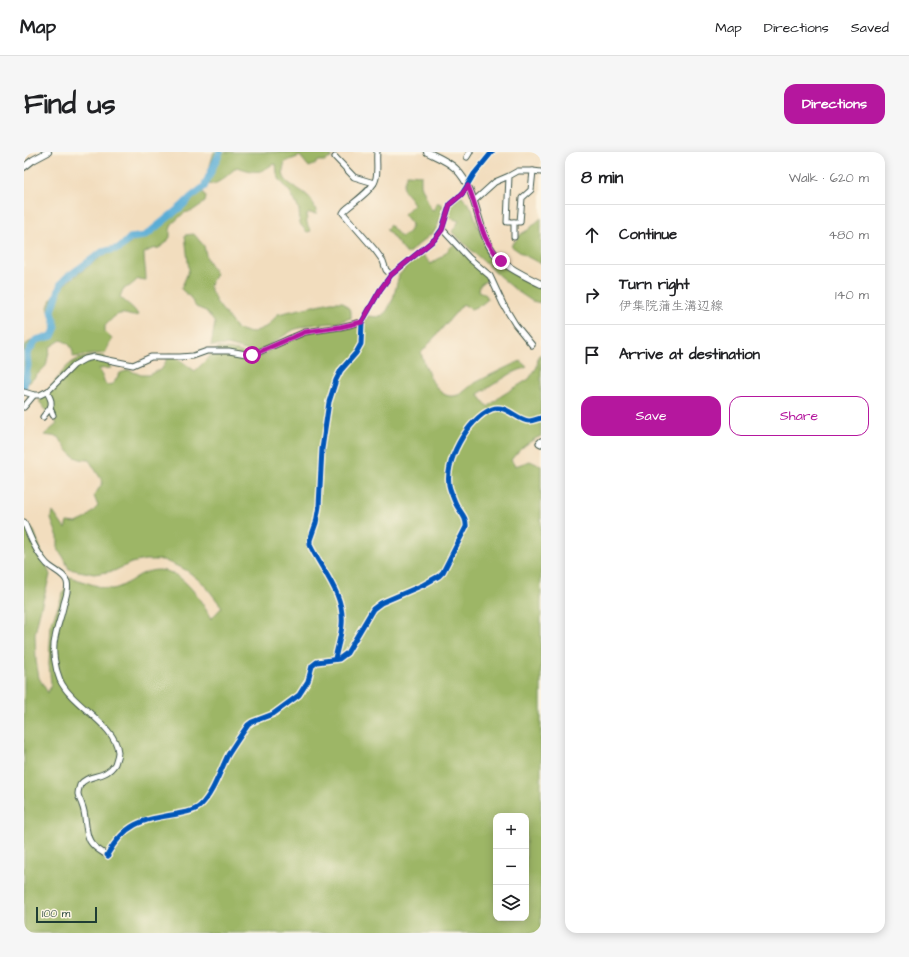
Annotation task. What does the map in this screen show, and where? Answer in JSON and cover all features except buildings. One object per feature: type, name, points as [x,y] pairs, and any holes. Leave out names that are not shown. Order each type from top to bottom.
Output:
[{"type":"main road","points":[[24,167],[48,152]]},
{"type":"main road","points":[[427,152],[447,162],[456,169],[468,186],[485,236],[492,250],[501,261],[514,270],[541,284]]},
{"type":"street","points":[[376,152],[378,165],[374,183],[343,213],[383,261],[386,270],[391,275]]},
{"type":"street","points":[[335,659],[342,625],[342,610],[333,586],[310,545],[310,540],[316,523],[319,506],[322,449],[330,402],[336,380],[341,370],[356,353],[361,344],[362,322],[380,290],[391,275],[435,239],[442,230],[450,204],[462,194],[474,174],[492,152]]},
{"type":"street","points":[[335,157],[354,177],[374,183]]},
{"type":"street","points":[[474,201],[495,182],[518,171],[541,172]]},
{"type":"street","points":[[510,176],[508,222],[520,222],[522,198],[531,190],[533,171]]},
{"type":"street","points":[[514,222],[514,237]]},
{"type":"street","points":[[442,230],[464,253],[490,276],[503,304],[515,324],[532,345]]},
{"type":"street","points":[[26,393],[40,395],[47,392],[74,365],[85,359],[94,357],[133,365],[151,357],[193,356],[207,351],[229,351],[252,355],[305,332],[362,322]]},
{"type":"street","points":[[42,417],[52,404],[47,392]]},
{"type":"street","points":[[24,407],[34,395]]},
{"type":"street","points":[[50,408],[53,415]]},
{"type":"street","points":[[24,522],[40,556],[49,566],[66,578],[68,583],[63,611],[54,639],[56,669],[60,679],[71,696],[109,732],[116,744],[118,754],[111,769],[106,773],[84,781],[78,790],[79,800],[85,812],[90,840],[94,846],[108,855],[121,835],[141,821],[153,817],[190,811],[197,809],[202,805],[228,756],[248,725],[273,714],[299,695],[308,681],[312,666],[317,662],[343,657],[348,652],[373,609],[381,603],[433,580],[442,572],[466,527],[467,522],[456,504],[449,487],[448,476],[452,456],[469,427],[485,413],[493,409],[504,409],[524,420],[530,421],[541,418]]},
{"type":"street","points":[[541,441],[539,443],[541,444]]},
{"type":"green space","points":[[214,152],[326,152],[333,157],[324,161],[319,161],[309,167],[300,156],[285,162],[283,170],[286,180],[309,197],[315,207],[317,214],[309,213],[307,215],[307,223],[311,231],[307,232],[300,224],[299,210],[290,192],[277,174],[276,164],[255,172],[237,167],[222,180],[214,184],[209,184],[205,183]]},
{"type":"green space","points":[[407,174],[421,175],[421,185],[431,209],[434,210],[436,203],[443,206],[435,231],[407,254],[386,229],[390,225],[401,237],[407,233],[412,224],[404,214],[414,204],[403,188]]},
{"type":"green space","points":[[201,189],[206,197],[205,202],[192,211],[184,213],[172,224],[170,237],[166,243],[159,248],[152,249],[144,253],[146,280],[138,279],[130,286],[123,289],[120,297],[132,307],[138,315],[133,316],[119,314],[105,326],[105,332],[112,339],[105,353],[73,357],[73,351],[70,346],[61,340],[50,347],[46,366],[30,382],[24,385],[24,346],[31,341],[50,336],[54,322],[48,307],[51,299],[66,283],[95,261],[104,255],[122,249],[183,206]]},
{"type":"green space","points":[[461,196],[472,208],[478,227],[492,258],[517,276],[541,288],[541,303],[532,301],[517,291],[452,232],[459,221],[446,216],[450,203]]},
{"type":"green space","points":[[541,218],[541,264],[511,246],[521,234],[528,230]]},
{"type":"green space","points":[[194,234],[204,246],[207,259],[216,274],[209,286],[217,303],[237,329],[251,333],[268,326],[278,314],[331,302],[343,302],[351,311],[351,318],[335,323],[309,325],[293,330],[258,352],[228,345],[211,346],[215,323],[206,311],[196,307],[190,297],[181,289],[189,270],[185,235]]},
{"type":"green space","points":[[454,244],[490,278],[480,285],[479,291],[486,295],[488,299],[481,305],[471,309],[463,304],[421,353],[433,383],[444,394],[450,396],[458,395],[475,383],[520,361],[527,367],[512,373],[478,394],[488,407],[501,396],[529,379],[537,367],[538,356],[541,354],[541,436],[524,446],[511,460],[515,466],[530,461],[541,466],[541,933],[24,933],[24,523],[34,531],[50,575],[35,634],[36,661],[39,678],[48,693],[51,684],[49,664],[51,624],[70,577],[112,589],[124,585],[142,574],[154,570],[165,571],[184,581],[199,599],[211,619],[222,607],[204,584],[186,570],[163,560],[145,560],[131,563],[114,571],[94,574],[69,569],[58,549],[58,537],[51,519],[53,512],[65,529],[67,522],[76,523],[85,519],[98,506],[94,496],[103,482],[89,460],[83,460],[71,454],[59,437],[44,435],[57,424],[39,401],[62,372],[72,362],[81,358],[103,356],[111,368],[99,369],[106,385],[113,384],[120,373],[129,370],[141,375],[148,375],[162,369],[170,353],[195,371],[218,348],[238,351],[254,357],[262,356],[289,337],[323,328],[351,328],[367,316],[380,317],[387,311],[393,299],[399,275],[420,252],[431,264],[441,257]]},
{"type":"waterway","points":[[24,386],[28,365],[27,354],[36,340],[52,336],[56,327],[52,311],[61,283],[102,252],[120,248],[130,238],[145,236],[182,206],[204,187],[220,152]]},
{"type":"waterway","points":[[24,345],[30,349]]},
{"type":"cycle path","points":[[335,659],[342,625],[340,603],[332,583],[310,545],[319,506],[322,449],[329,402],[341,370],[356,353],[361,344],[362,322],[380,290],[391,275],[435,239],[442,229],[450,204],[462,194],[474,174],[492,152]]},
{"type":"cycle path","points":[[108,856],[107,855],[114,844],[128,829],[136,824],[154,818],[189,812],[200,806],[209,795],[228,755],[248,725],[273,714],[299,695],[308,681],[312,666],[317,662],[339,659],[347,653],[373,609],[381,603],[423,585],[443,572],[466,527],[465,518],[456,504],[450,489],[450,467],[453,455],[459,443],[474,422],[483,414],[497,408],[507,410],[524,420],[530,421],[541,418]]},
{"type":"route","points":[[252,355],[305,332],[362,322],[380,290],[391,275],[435,239],[442,230],[450,204],[462,194],[468,186],[485,236],[492,250],[501,261]]}]
